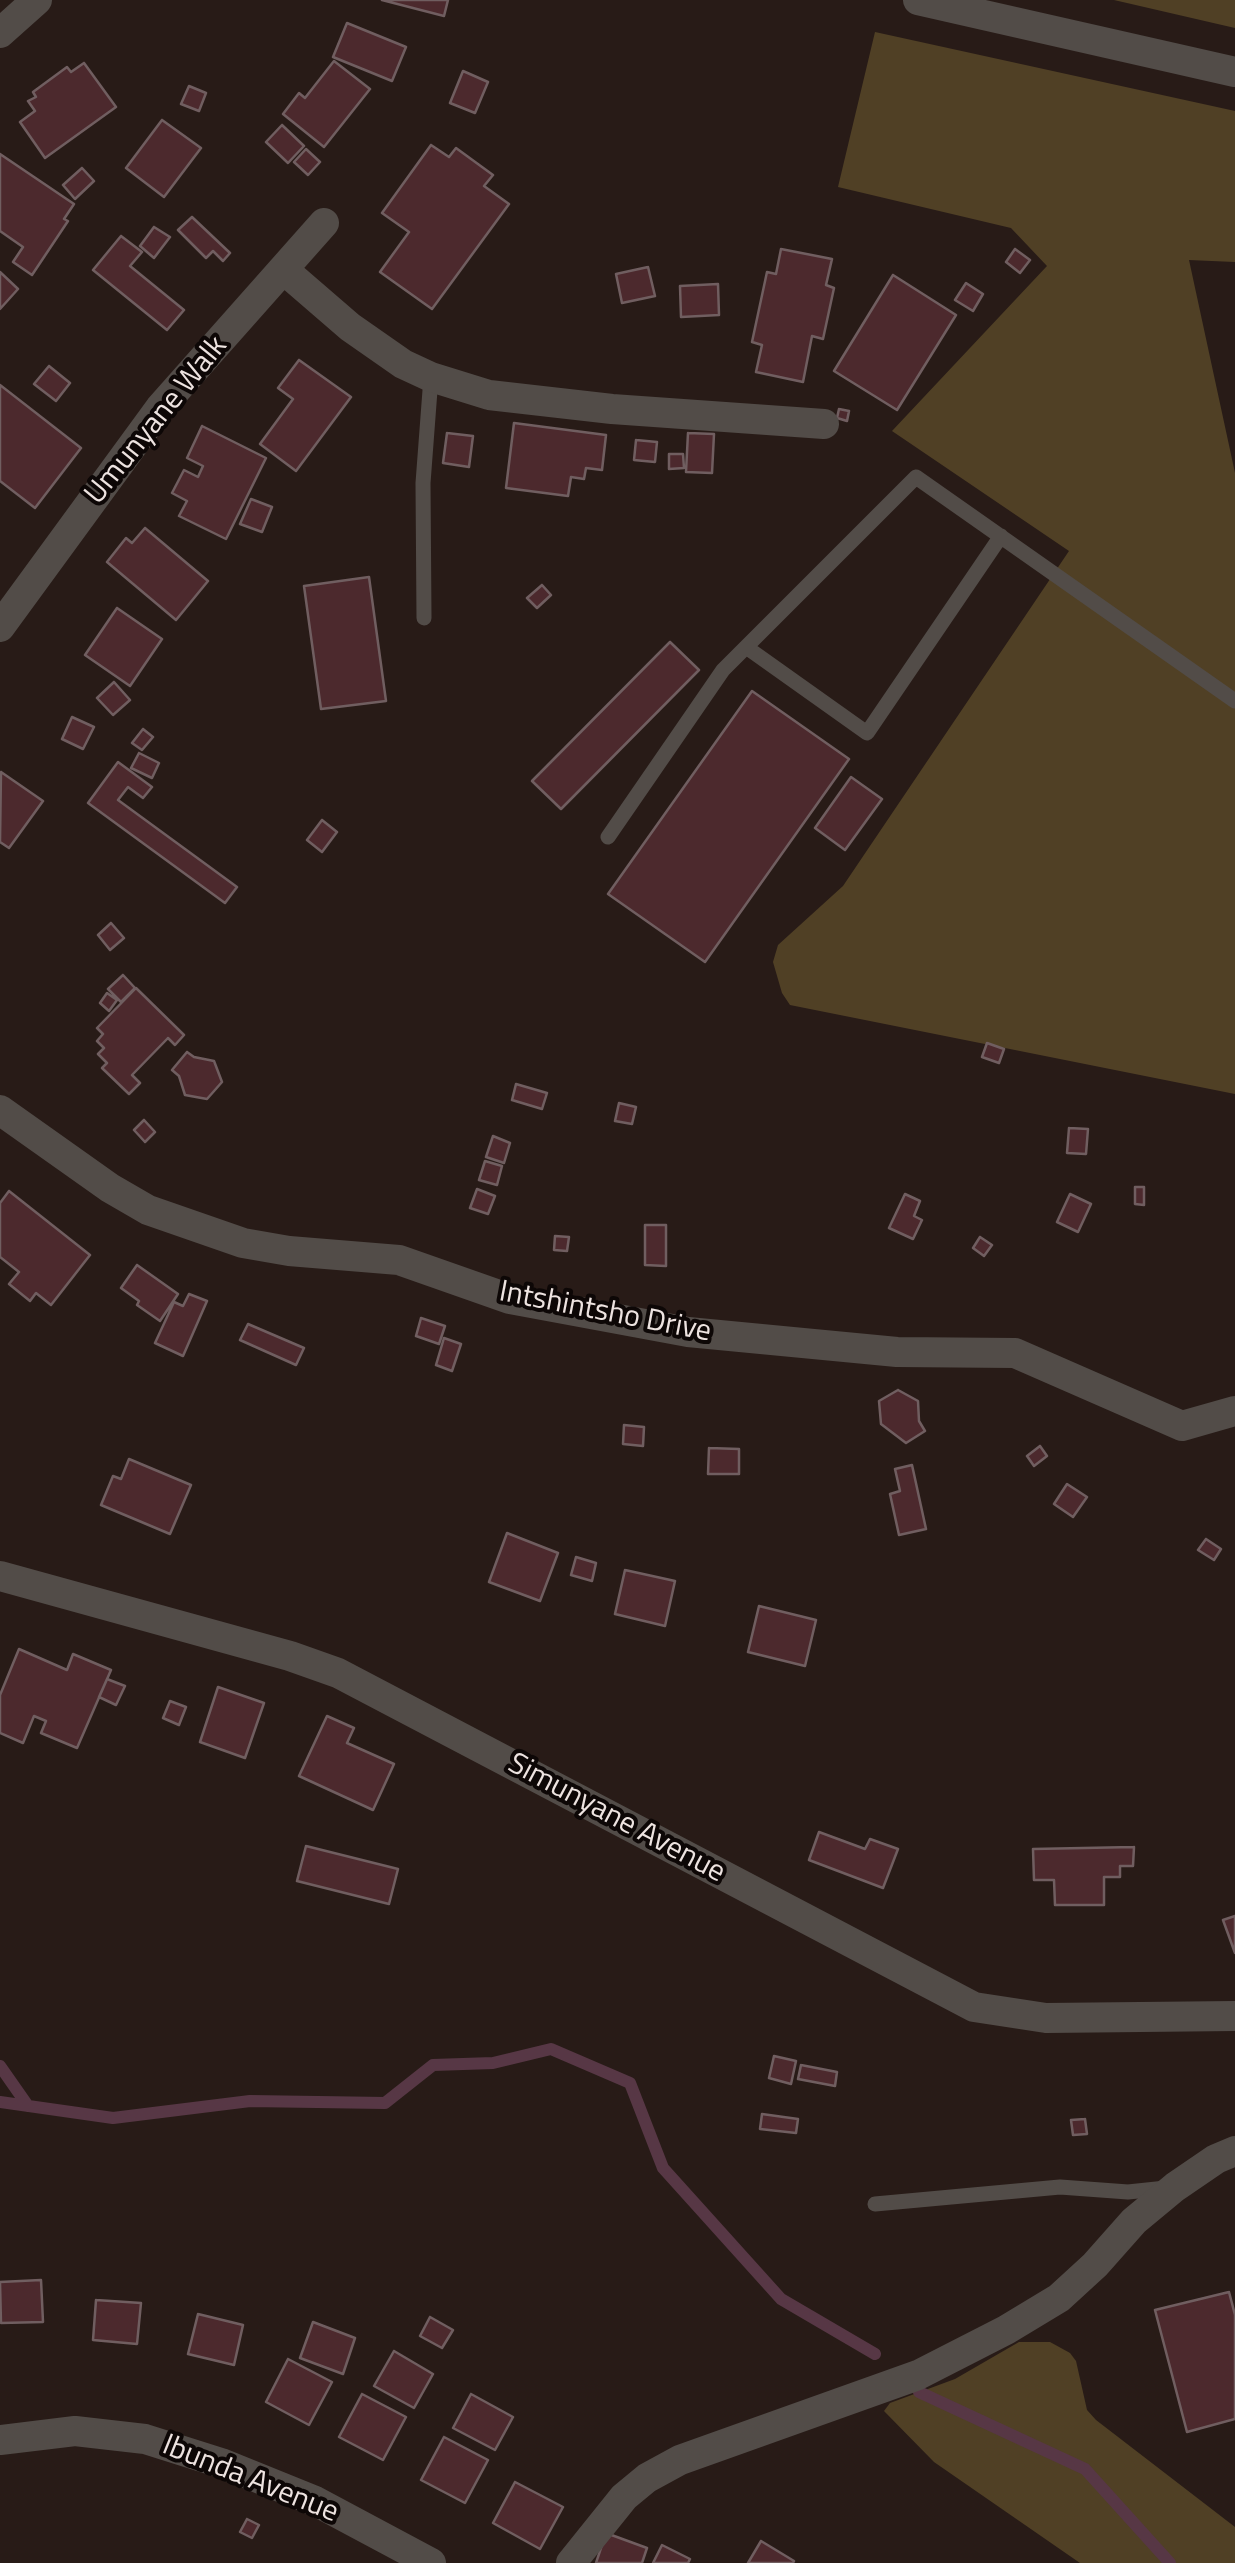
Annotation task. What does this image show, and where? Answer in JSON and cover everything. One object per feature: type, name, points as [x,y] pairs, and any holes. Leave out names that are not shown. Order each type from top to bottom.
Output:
[{"type":"street","points":[[0,32],[37,0]]},
{"type":"street","points":[[918,0],[1235,72]]},
{"type":"street","name":"Umunyane Walk","points":[[0,627],[160,408],[324,223]]},
{"type":"street","points":[[284,270],[350,328],[403,364],[431,377],[504,397],[824,424]]},
{"type":"street","name":"Intshintsho Drive","points":[[0,1110],[110,1188],[148,1210],[243,1243],[398,1260],[510,1299],[688,1332],[896,1352],[1015,1352],[1182,1426],[1235,1411]]},
{"type":"street","name":"Simunyane Avenue","points":[[0,1576],[290,1656],[338,1673],[974,2007],[1046,2018],[1235,2016]]},
{"type":"street","points":[[571,2563],[624,2497],[663,2469],[918,2374],[1006,2330],[1059,2298],[1134,2221],[1216,2159],[1235,2150]]},
{"type":"street","name":"Ibunda Avenue","points":[[0,2440],[75,2431],[145,2438],[221,2462],[315,2501],[431,2563]]},
{"type":"lane","points":[[424,618],[423,483],[431,377]]},
{"type":"lane","points":[[608,837],[723,670],[916,477],[1235,702]]},
{"type":"lane","points":[[746,647],[867,732],[1001,536]]},
{"type":"lane","points":[[875,2204],[1060,2188],[1128,2192],[1175,2188]]},
{"type":"shaded area","points":[[1114,0],[1235,0],[1235,28]]},
{"type":"shaded area","points":[[875,32],[1235,111],[1235,262],[1189,260],[1235,473],[1235,1094],[790,1005],[782,993],[773,962],[778,945],[843,886],[1069,551],[892,431],[1047,266],[1011,228],[838,187]]},
{"type":"shaded area","points":[[1019,2342],[1050,2342],[1070,2353],[1076,2361],[1087,2410],[1096,2420],[1235,2527],[1235,2563],[1080,2563],[934,2462],[884,2411],[890,2403],[955,2379]]},
{"type":"building","points":[[382,0],[448,0],[444,16]]},
{"type":"building","points":[[347,23],[406,47],[392,81],[333,57]]},
{"type":"building","points":[[334,61],[370,89],[324,147],[283,114],[299,93],[305,98]]},
{"type":"building","points":[[84,63],[116,107],[45,158],[20,122],[35,111],[28,101],[36,97],[33,92],[67,67],[71,72]]},
{"type":"building","points":[[463,71],[488,82],[475,113],[450,103]]},
{"type":"building","points":[[189,86],[206,93],[199,111],[181,104]]},
{"type":"building","points":[[162,120],[201,148],[164,197],[126,168]]},
{"type":"building","points":[[282,125],[304,146],[288,163],[266,142]]},
{"type":"building","points":[[431,145],[449,157],[456,148],[493,175],[484,186],[509,204],[432,309],[380,272],[409,232],[382,213]]},
{"type":"building","points":[[306,149],[320,162],[308,175],[294,162]]},
{"type":"building","points":[[0,154],[74,204],[64,219],[68,221],[32,275],[13,262],[23,247],[0,231]]},
{"type":"building","points":[[82,168],[94,181],[75,199],[63,185]]},
{"type":"building","points":[[192,217],[230,253],[223,261],[213,251],[206,258],[178,230]]},
{"type":"building","points":[[154,227],[170,237],[154,258],[140,246]]},
{"type":"building","points":[[121,236],[142,252],[130,266],[184,310],[167,330],[93,270]]},
{"type":"building","points":[[781,249],[832,259],[826,285],[834,288],[823,339],[812,336],[803,382],[756,372],[762,345],[752,342],[767,272],[776,274]]},
{"type":"building","points":[[1015,249],[1030,260],[1020,273],[1006,262]]},
{"type":"building","points":[[648,267],[655,296],[622,303],[616,274]]},
{"type":"building","points":[[0,272],[18,289],[0,309]]},
{"type":"building","points":[[893,275],[956,315],[897,410],[834,371]]},
{"type":"building","points":[[966,283],[983,294],[973,311],[955,300]]},
{"type":"building","points":[[718,284],[719,315],[681,317],[680,286]]},
{"type":"building","points":[[299,360],[351,397],[296,471],[260,444],[293,399],[278,388]]},
{"type":"building","points":[[49,366],[70,383],[56,401],[34,384]]},
{"type":"building","points":[[0,385],[81,448],[35,508],[0,481]]},
{"type":"building","points":[[839,409],[849,411],[847,421],[837,418]]},
{"type":"building","points":[[514,423],[606,435],[602,470],[586,468],[584,479],[571,477],[568,496],[506,488]]},
{"type":"building","points":[[202,426],[266,458],[226,539],[179,516],[187,501],[172,493],[184,470],[198,477],[203,466],[187,458]]},
{"type":"building","points":[[447,433],[473,436],[469,467],[443,463]]},
{"type":"building","points":[[688,433],[714,434],[712,473],[686,472]]},
{"type":"building","points":[[636,440],[657,442],[655,462],[634,460]]},
{"type":"building","points":[[669,454],[683,454],[684,468],[669,469]]},
{"type":"building","points":[[251,499],[272,507],[262,532],[240,524]]},
{"type":"building","points":[[145,528],[208,581],[176,620],[107,562],[126,538],[132,543]]},
{"type":"building","points":[[369,577],[386,701],[321,709],[304,586]]},
{"type":"building","points":[[542,585],[551,595],[537,608],[527,598]]},
{"type":"building","points":[[117,608],[162,639],[130,686],[85,655]]},
{"type":"building","points":[[670,642],[699,670],[561,809],[532,781]]},
{"type":"building","points":[[114,682],[130,700],[113,715],[97,698]]},
{"type":"building","points":[[752,691],[849,759],[705,962],[608,894]]},
{"type":"building","points":[[72,717],[94,727],[83,749],[62,739]]},
{"type":"building","points":[[143,729],[153,737],[142,750],[132,743]]},
{"type":"building","points":[[139,753],[159,763],[152,778],[131,768]]},
{"type":"building","points":[[118,762],[152,787],[143,798],[128,787],[118,800],[237,887],[225,903],[88,803]]},
{"type":"building","points":[[1,772],[43,801],[9,848],[0,842]]},
{"type":"building","points":[[851,777],[882,799],[845,850],[815,828]]},
{"type":"building","points":[[322,820],[337,832],[322,852],[307,840]]},
{"type":"building","points":[[111,923],[124,938],[110,950],[98,935]]},
{"type":"building","points":[[123,975],[135,988],[121,1002],[108,989]]},
{"type":"building","points":[[136,988],[184,1035],[175,1045],[168,1038],[132,1075],[140,1083],[129,1094],[102,1068],[107,1063],[98,1054],[104,1048],[97,1041],[103,1034],[97,1028]]},
{"type":"building","points":[[107,993],[117,1000],[109,1011],[100,1003]]},
{"type":"building","points":[[987,1043],[1004,1049],[999,1063],[982,1057]]},
{"type":"building","points":[[187,1052],[214,1061],[222,1082],[207,1099],[185,1095],[179,1076],[172,1070]]},
{"type":"building","points":[[516,1084],[547,1093],[542,1109],[512,1100]]},
{"type":"building","points":[[619,1103],[636,1107],[632,1124],[615,1121]]},
{"type":"building","points":[[144,1120],[155,1132],[145,1142],[134,1130]]},
{"type":"building","points":[[1069,1128],[1088,1129],[1086,1154],[1067,1153]]},
{"type":"building","points":[[493,1136],[510,1143],[504,1163],[486,1157]]},
{"type":"building","points":[[485,1161],[502,1166],[497,1185],[479,1180]]},
{"type":"building","points":[[1135,1187],[1144,1187],[1144,1205],[1135,1204]]},
{"type":"building","points":[[477,1189],[495,1196],[488,1214],[470,1208]]},
{"type":"building","points":[[9,1191],[90,1255],[51,1305],[36,1293],[30,1301],[9,1284],[19,1272],[0,1257],[0,1203]]},
{"type":"building","points":[[905,1194],[920,1201],[914,1216],[922,1220],[913,1239],[889,1228]]},
{"type":"building","points":[[1070,1194],[1091,1204],[1078,1232],[1057,1222]]},
{"type":"building","points":[[645,1225],[666,1225],[666,1266],[645,1265]]},
{"type":"building","points":[[555,1236],[569,1237],[567,1251],[554,1250]]},
{"type":"building","points":[[980,1237],[992,1245],[984,1256],[973,1248]]},
{"type":"building","points":[[137,1265],[178,1294],[160,1321],[121,1288]]},
{"type":"building","points":[[189,1294],[207,1301],[183,1356],[155,1343],[174,1302],[183,1306]]},
{"type":"building","points":[[421,1318],[445,1326],[439,1344],[416,1336]]},
{"type":"building","points":[[248,1324],[304,1348],[296,1365],[240,1340]]},
{"type":"building","points":[[444,1338],[461,1344],[452,1371],[436,1365]]},
{"type":"building","points":[[898,1390],[918,1401],[919,1421],[925,1431],[906,1443],[881,1424],[879,1401]]},
{"type":"building","points":[[624,1425],[644,1427],[643,1446],[623,1444]]},
{"type":"building","points":[[1040,1446],[1047,1456],[1034,1466],[1027,1456]]},
{"type":"building","points":[[709,1448],[739,1449],[739,1474],[708,1474]]},
{"type":"building","points":[[129,1459],[191,1485],[170,1534],[101,1505],[113,1476],[121,1479]]},
{"type":"building","points":[[912,1465],[926,1529],[899,1535],[890,1494],[900,1491],[895,1469]]},
{"type":"building","points":[[1067,1484],[1087,1497],[1073,1517],[1054,1504]]},
{"type":"building","points":[[507,1533],[558,1553],[540,1601],[489,1582]]},
{"type":"building","points":[[1206,1539],[1221,1549],[1214,1560],[1198,1550]]},
{"type":"building","points":[[576,1557],[596,1563],[592,1581],[571,1575]]},
{"type":"building","points":[[625,1570],[675,1581],[665,1626],[615,1614]]},
{"type":"building","points":[[759,1606],[816,1620],[805,1666],[748,1652]]},
{"type":"building","points":[[19,1649],[67,1670],[73,1654],[111,1670],[77,1748],[41,1733],[46,1721],[34,1716],[23,1743],[0,1733],[0,1695]]},
{"type":"building","points":[[107,1679],[125,1686],[116,1705],[99,1697]]},
{"type":"building","points":[[218,1687],[264,1703],[245,1758],[200,1742]]},
{"type":"building","points":[[170,1701],[186,1707],[179,1725],[163,1718]]},
{"type":"building","points":[[327,1716],[354,1728],[347,1743],[394,1764],[373,1810],[299,1776]]},
{"type":"building","points":[[819,1832],[865,1849],[870,1839],[898,1849],[883,1888],[809,1860]]},
{"type":"building","points":[[306,1846],[398,1869],[389,1904],[297,1881]]},
{"type":"building","points":[[1134,1847],[1133,1866],[1120,1866],[1120,1877],[1104,1877],[1104,1905],[1055,1905],[1054,1880],[1034,1880],[1033,1849]]},
{"type":"building","points":[[1235,1916],[1235,1953],[1223,1920]]},
{"type":"building","points":[[774,2056],[796,2061],[791,2084],[769,2078]]},
{"type":"building","points":[[801,2065],[837,2072],[835,2086],[798,2079]]},
{"type":"building","points":[[762,2114],[798,2119],[796,2133],[760,2129]]},
{"type":"building","points":[[1085,2119],[1087,2134],[1073,2135],[1071,2120]]},
{"type":"building","points":[[41,2280],[43,2322],[1,2323],[0,2282]]},
{"type":"building","points":[[1229,2292],[1235,2315],[1235,2419],[1187,2432],[1155,2310]]},
{"type":"building","points":[[96,2300],[141,2303],[137,2344],[93,2340]]},
{"type":"building","points":[[198,2314],[243,2325],[234,2365],[188,2354]]},
{"type":"building","points":[[430,2317],[453,2330],[442,2348],[420,2336]]},
{"type":"building","points":[[313,2322],[355,2338],[343,2374],[300,2358]]},
{"type":"building","points":[[394,2351],[433,2374],[414,2408],[374,2386]]},
{"type":"building","points":[[288,2359],[332,2382],[309,2425],[266,2402]]},
{"type":"building","points":[[362,2394],[406,2417],[383,2460],[339,2437]]},
{"type":"building","points":[[471,2394],[513,2417],[495,2450],[453,2428]]},
{"type":"building","points":[[444,2437],[488,2460],[465,2503],[421,2480]]},
{"type":"building","points":[[515,2482],[563,2507],[540,2549],[493,2523]]},
{"type":"building","points":[[247,2519],[259,2525],[252,2538],[240,2532]]},
{"type":"building","points":[[606,2533],[647,2548],[642,2563],[596,2563]]},
{"type":"building","points":[[761,2541],[794,2561],[793,2563],[748,2563]]},
{"type":"building","points":[[662,2545],[690,2559],[688,2563],[653,2563]]},
{"type":"waterway","points":[[0,2102],[113,2118],[250,2101],[385,2103],[433,2065],[493,2063],[551,2049],[630,2083],[663,2168],[781,2299],[875,2354]]},
{"type":"waterway","points":[[0,2066],[28,2106]]},
{"type":"waterway","points":[[919,2392],[1085,2469],[1170,2563]]}]
